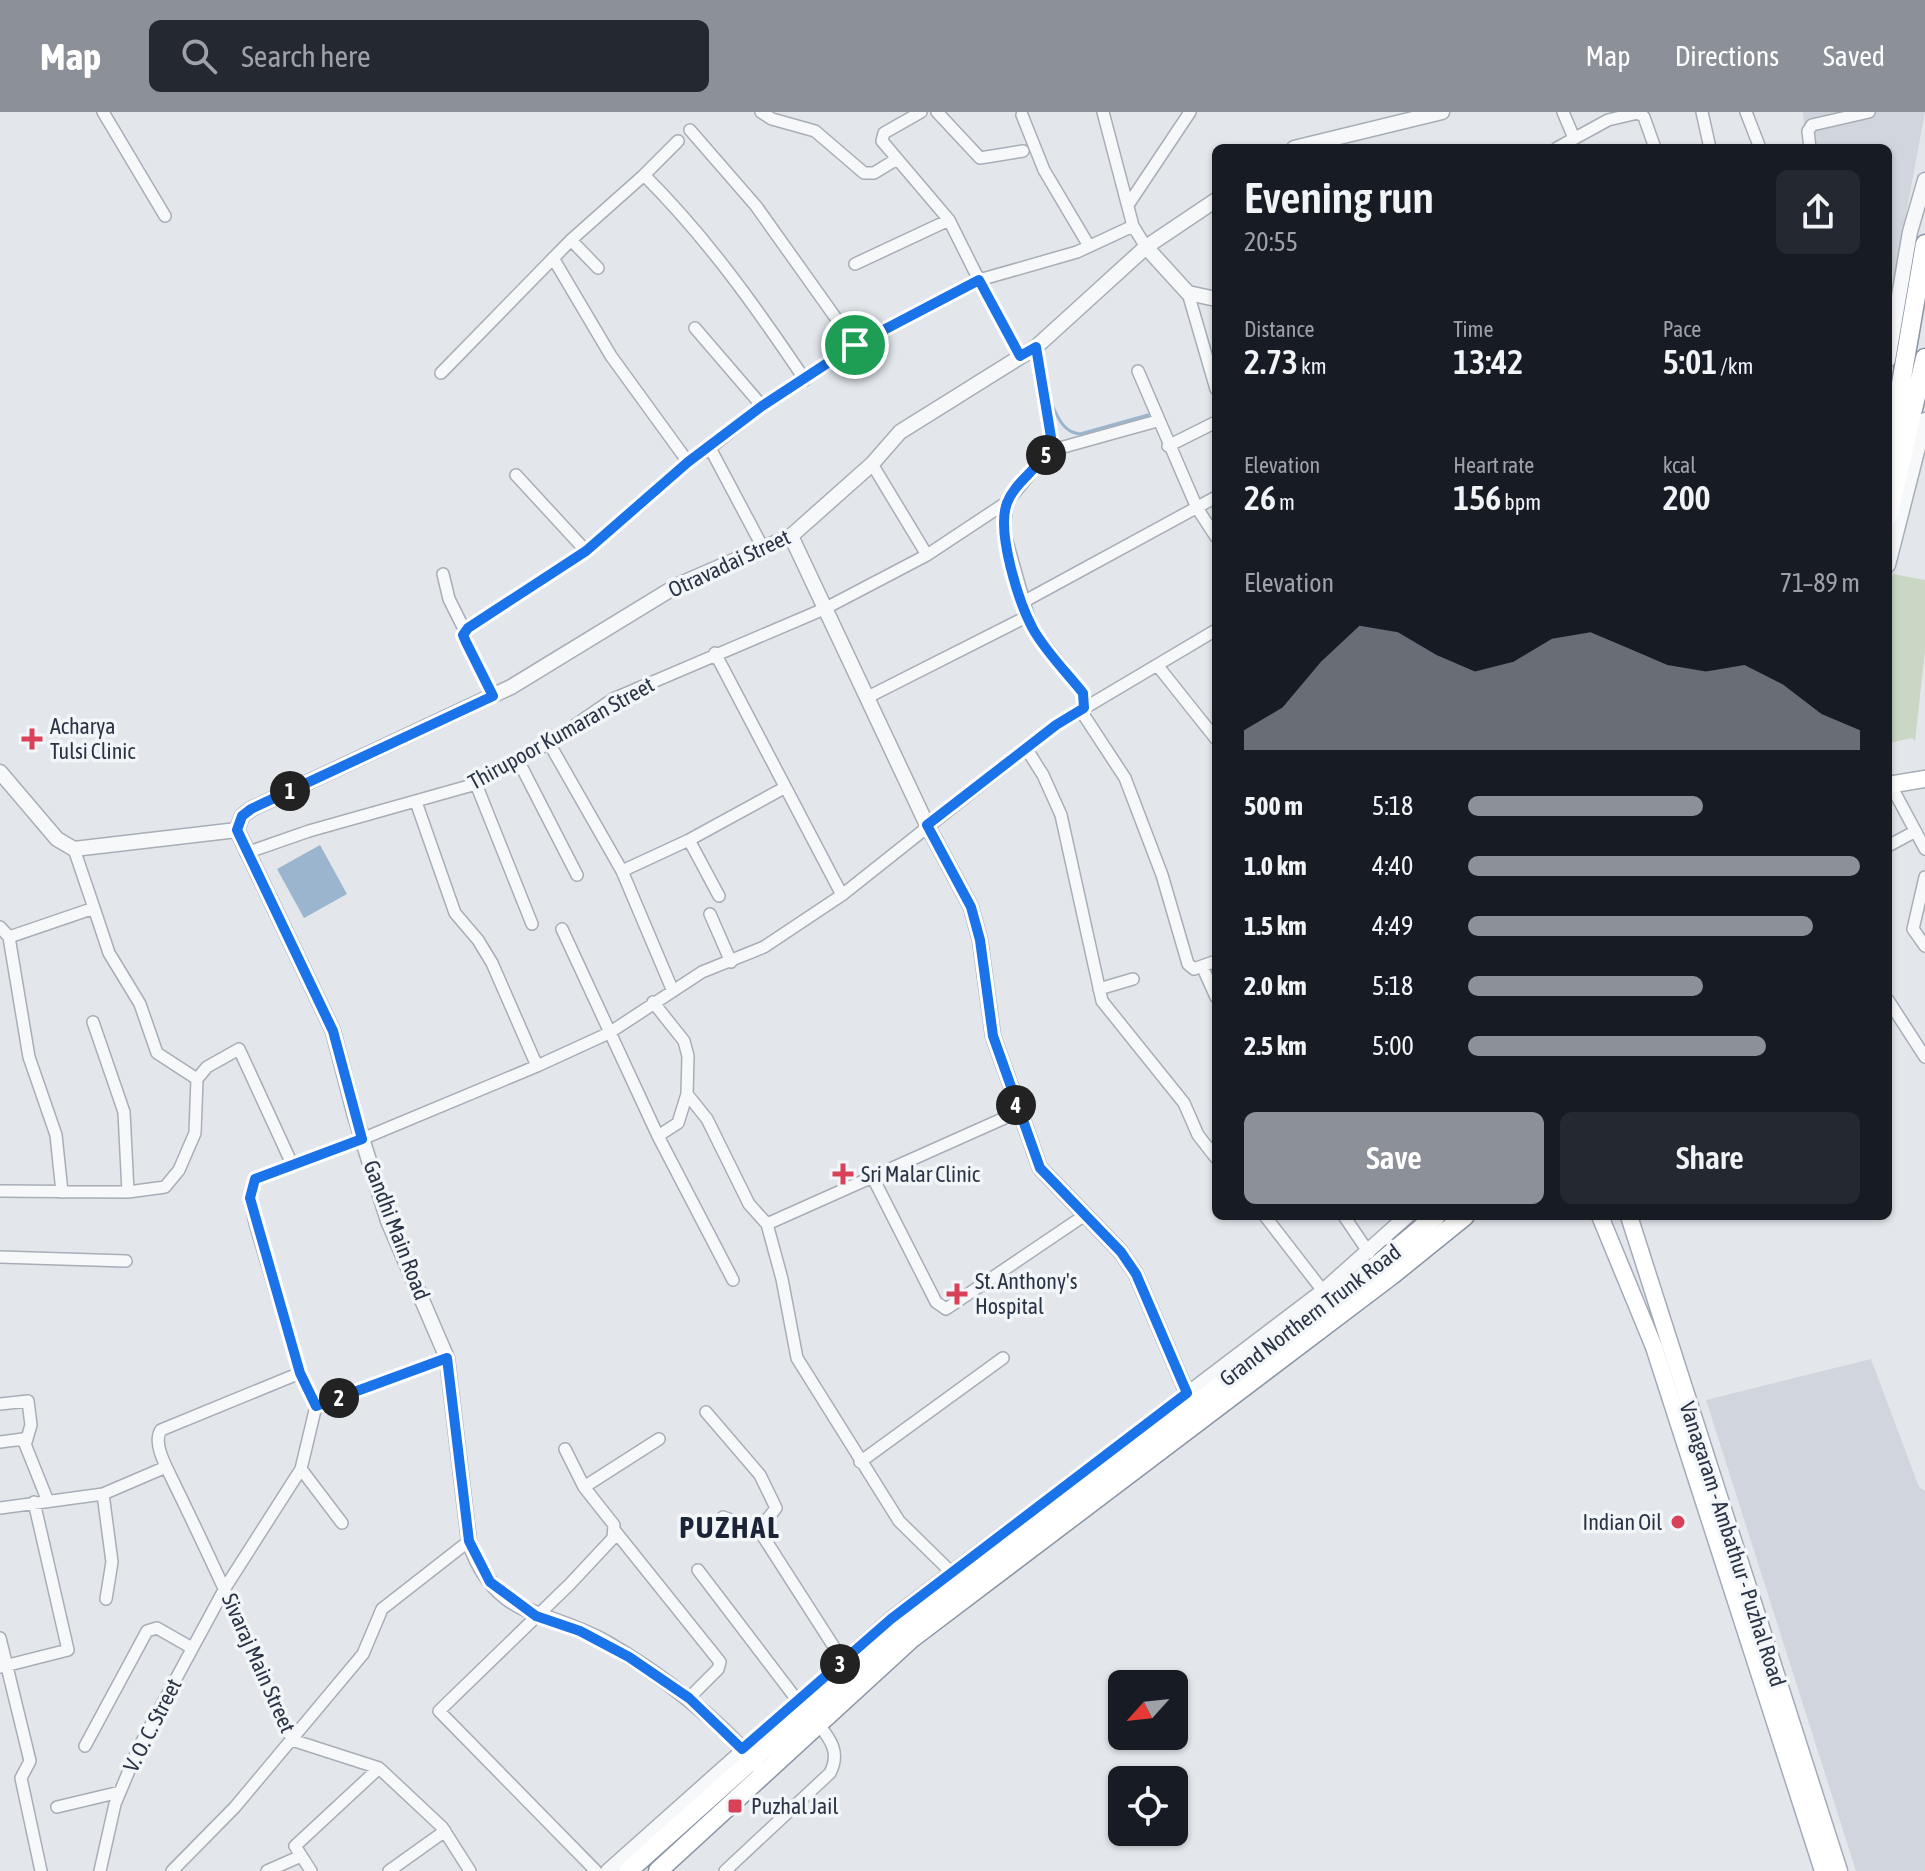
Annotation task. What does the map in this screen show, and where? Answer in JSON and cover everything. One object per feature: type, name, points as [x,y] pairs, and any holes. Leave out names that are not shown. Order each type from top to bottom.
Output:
[{"type":"highway","points":[[1892,436],[1925,244]]},
{"type":"highway","points":[[1892,499],[1925,358]]},
{"type":"highway","name":"Grand Northern Trunk Road","points":[[628,1871],[904,1624],[1340,1295],[1431,1220]]},
{"type":"highway","name":"Grand Northern Trunk Road","points":[[658,1871],[752,1760],[817,1722],[911,1639],[1392,1275],[1460,1220]]},
{"type":"main road","points":[[1892,781],[1925,769]]},
{"type":"main road","points":[[1892,782],[1925,779]]},
{"type":"main road","points":[[1590,1220],[1612,1244]]},
{"type":"main road","points":[[1602,1220],[1654,1347],[1823,1871]]},
{"type":"main road","name":"Vanagaram - Ambathur - Puzhal Road","points":[[1630,1220],[1839,1871]]},
{"type":"street","points":[[103,112],[165,216]]},
{"type":"street","points":[[761,112],[772,119],[815,131],[864,173],[874,173],[897,159]]},
{"type":"street","points":[[921,112],[881,136],[884,146],[949,220],[1020,356]]},
{"type":"street","points":[[937,112],[980,158],[1023,151]]},
{"type":"street","points":[[1103,112],[1133,226],[1146,247],[1188,293],[1212,375]]},
{"type":"street","points":[[1128,205],[1190,112]]},
{"type":"street","points":[[1310,144],[1442,112]]},
{"type":"street","points":[[1563,112],[1574,138]]},
{"type":"street","points":[[1702,112],[1709,144]]},
{"type":"street","points":[[1746,112],[1758,144]]},
{"type":"street","points":[[1810,144],[1808,131],[1812,125],[1869,112]]},
{"type":"street","points":[[1564,144],[1608,120],[1638,113],[1644,117],[1654,144]]},
{"type":"street","points":[[1022,115],[1044,170],[1089,246]]},
{"type":"street","points":[[690,130],[756,206],[855,345]]},
{"type":"street","points":[[441,373],[571,240],[678,141]]},
{"type":"street","points":[[644,175],[686,217],[739,282],[805,380]]},
{"type":"street","points":[[1892,337],[1910,232],[1925,180]]},
{"type":"street","name":"Otravadai Street","points":[[237,830],[242,816],[251,809],[493,696],[678,585],[791,536],[872,464],[900,432],[1036,347],[1146,247],[1212,203]]},
{"type":"street","points":[[855,264],[949,220]]},
{"type":"street","points":[[465,631],[586,551],[688,462],[762,406],[855,345],[979,280],[1089,246],[1133,226]]},
{"type":"street","points":[[571,240],[598,268]]},
{"type":"street","points":[[553,258],[611,356],[688,462]]},
{"type":"street","points":[[1188,293],[1212,298]]},
{"type":"street","points":[[695,328],[762,406]]},
{"type":"street","points":[[1036,347],[1051,437],[1049,451],[1157,421]]},
{"type":"street","points":[[1138,371],[1168,446],[1197,508],[1212,531]]},
{"type":"street","points":[[1892,549],[1925,420]]},
{"type":"street","points":[[1168,446],[1212,424]]},
{"type":"street","points":[[710,448],[762,546]]},
{"type":"street","name":"Thirupoor Kumaran Street","points":[[246,853],[309,831],[476,784],[519,762],[613,699],[824,609],[927,555],[1007,502],[1049,451]]},
{"type":"street","points":[[872,464],[927,555]]},
{"type":"street","points":[[516,475],[586,551]]},
{"type":"street","points":[[1023,602],[1212,499]]},
{"type":"street","points":[[1007,502],[1004,531],[1034,631],[1083,693],[1083,714],[1125,778],[1162,875],[1188,964],[1194,969],[1212,962]]},
{"type":"street","points":[[791,536],[927,825],[971,907],[980,940],[993,1036],[1040,1168],[1121,1252],[1136,1274],[1187,1393]]},
{"type":"street","points":[[443,574],[449,599],[465,631],[466,642],[493,696]]},
{"type":"street","points":[[866,698],[1028,616]]},
{"type":"street","points":[[447,1358],[316,1406],[300,1373],[250,1198],[255,1179],[362,1139],[609,1033],[672,989],[784,935],[842,895],[1026,748],[1084,708],[1212,632]]},
{"type":"street","points":[[715,653],[842,895]]},
{"type":"street","points":[[1157,665],[1212,734]]},
{"type":"street","points":[[549,743],[622,871],[672,989]]},
{"type":"street","points":[[1026,748],[1061,815],[1099,989],[1109,1013],[1135,1038],[1184,1103],[1198,1135],[1212,1153]]},
{"type":"street","points":[[519,762],[577,875]]},
{"type":"street","points":[[0,772],[57,839],[74,849],[237,830]]},
{"type":"street","points":[[476,784],[532,924]]},
{"type":"street","points":[[622,871],[689,840],[784,788]]},
{"type":"street","points":[[1892,788],[1925,849]]},
{"type":"street","points":[[416,802],[455,913],[492,963],[537,1066]]},
{"type":"street","name":"Gandhi Main Road","points":[[237,830],[333,1031],[388,1221],[447,1358],[469,1541],[490,1582],[536,1616],[603,1641],[689,1698],[752,1760]]},
{"type":"street","points":[[1892,844],[1914,832]]},
{"type":"street","points":[[689,840],[719,896]]},
{"type":"street","points":[[74,849],[109,953],[140,1004],[157,1053],[197,1079]]},
{"type":"street","points":[[1925,877],[1913,929],[1925,946]]},
{"type":"street","points":[[62,1192],[56,1135],[29,1057],[4,932],[94,908]]},
{"type":"street","points":[[710,914],[731,962]]},
{"type":"street","points":[[562,929],[658,1136],[733,1280]]},
{"type":"street","points":[[1202,966],[1212,988]]},
{"type":"street","points":[[1099,989],[1133,979]]},
{"type":"street","points":[[653,1002],[684,1041],[688,1056],[687,1094],[678,1123],[658,1136]]},
{"type":"street","points":[[1892,1006],[1925,1057]]},
{"type":"street","points":[[93,1022],[124,1112],[128,1192]]},
{"type":"street","points":[[0,1191],[128,1192],[153,1190],[173,1180],[195,1133],[197,1079],[207,1067],[239,1049],[292,1164]]},
{"type":"street","points":[[687,1094],[707,1119],[749,1204],[767,1224],[782,1279],[797,1358],[899,1521],[951,1572]]},
{"type":"street","points":[[767,1224],[1018,1112]]},
{"type":"street","points":[[872,1176],[936,1302],[946,1309],[1085,1215]]},
{"type":"street","points":[[1268,1220],[1323,1291]]},
{"type":"street","points":[[1347,1220],[1369,1253]]},
{"type":"street","points":[[608,1871],[752,1760],[797,1700],[951,1572],[1323,1291],[1403,1220]]},
{"type":"street","points":[[0,1257],[126,1261]]},
{"type":"street","points":[[860,1462],[1003,1358]]},
{"type":"street","name":"Sivaraj Main Street","points":[[300,1373],[167,1426],[157,1435],[166,1467],[225,1588],[292,1740],[379,1768],[445,1831],[470,1871]]},
{"type":"street","points":[[0,1404],[28,1401],[31,1425],[26,1442]]},
{"type":"street","name":"V. O. C. Street","points":[[100,1871],[120,1792],[138,1749],[225,1588],[301,1469],[316,1406]]},
{"type":"street","points":[[706,1412],[760,1475],[775,1504],[775,1512],[759,1530]]},
{"type":"street","points":[[0,1442],[19,1437],[26,1442],[47,1499]]},
{"type":"street","points":[[584,1487],[659,1439]]},
{"type":"street","points":[[565,1449],[584,1487],[615,1531],[720,1662],[718,1669],[689,1698]]},
{"type":"street","points":[[0,1508],[47,1499],[103,1494],[166,1467]]},
{"type":"street","points":[[301,1469],[342,1523]]},
{"type":"street","points":[[103,1494],[112,1562],[106,1599]]},
{"type":"street","points":[[3,1666],[68,1650],[34,1502]]},
{"type":"street","points":[[723,1517],[759,1530],[843,1661]]},
{"type":"street","points":[[596,1871],[439,1711],[570,1584],[615,1531]]},
{"type":"street","points":[[172,1871],[235,1807],[363,1654],[382,1609],[469,1541]]},
{"type":"street","points":[[698,1570],[797,1700]]},
{"type":"street","points":[[85,1746],[147,1631],[157,1628],[192,1648]]},
{"type":"street","points":[[0,1638],[3,1666],[30,1761],[21,1778],[41,1871]]},
{"type":"street","points":[[725,1871],[830,1773],[835,1763],[833,1744],[817,1722]]},
{"type":"street","points":[[311,1871],[295,1846],[379,1768]]},
{"type":"street","points":[[57,1807],[120,1792]]},
{"type":"street","points":[[389,1871],[445,1831]]},
{"type":"street","points":[[267,1871],[301,1856]]},
{"type":"shaded area","points":[[1803,112],[1925,112],[1892,289],[1892,144],[1806,144]]},
{"type":"shaded area","points":[[1871,1359],[1919,1487],[1925,1491],[1925,1871],[1856,1871],[1706,1400]]},
{"type":"green space","points":[[1893,574],[1925,580],[1925,651],[1915,741],[1912,738],[1892,742]]},
{"type":"water","points":[[320,845],[347,894],[304,918],[277,869]]},
{"type":"waterway","points":[[1052,405],[1066,428],[1080,434],[1148,415]]},
{"type":"place","name":"Acharya Tulsi Clinic","points":[[32,739]]},
{"type":"place","name":"Sri Malar Clinic","points":[[843,1174]]},
{"type":"place","name":"St. Anthony's Hospital","points":[[957,1294]]},
{"type":"place","name":"Indian Oil","points":[[1678,1522]]},
{"type":"place","name":"Puzhal Jail","points":[[735,1806]]},
{"type":"district","name":"PUZHAL","points":[[730,1528]]},
{"type":"route","points":[[979,280],[1020,356],[1036,347],[1051,437],[1049,451],[1007,502],[1004,531],[1009,558],[1034,631],[1083,693],[1084,708],[1056,725],[927,825],[971,907],[980,940],[993,1036],[1040,1168],[1121,1252],[1136,1274],[1149,1297],[1187,1393],[891,1619],[742,1749],[689,1698],[629,1657],[603,1641],[536,1616],[490,1582],[469,1541],[447,1358],[316,1406],[300,1373],[250,1198],[255,1179],[362,1139],[333,1031],[237,830],[242,816],[251,809],[493,696],[463,635],[468,628],[586,551],[688,462],[762,406],[855,345],[979,280]]}]
